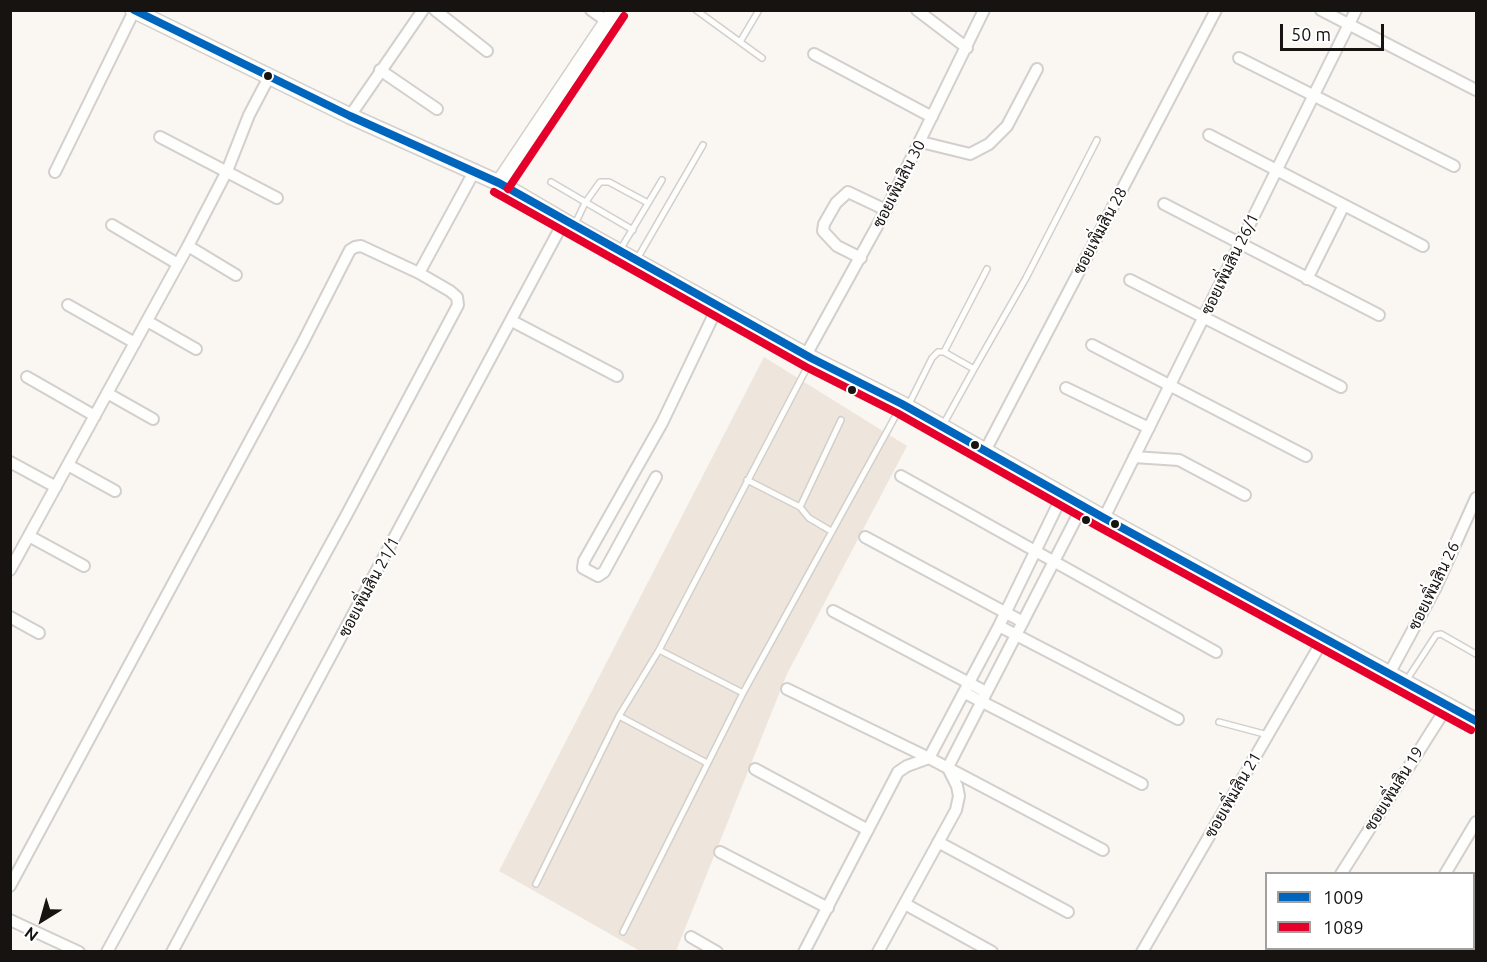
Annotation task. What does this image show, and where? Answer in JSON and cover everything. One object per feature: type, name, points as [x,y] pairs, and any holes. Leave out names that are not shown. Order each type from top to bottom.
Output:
[{"type":"street","points":[[350,116],[423,10]]},
{"type":"street","points":[[435,10],[488,51]]},
{"type":"street","points":[[499,183],[611,16],[591,10]]},
{"type":"street","points":[[917,10],[967,48]]},
{"type":"street","name":"ซอยเพิ่มสิน 30","points":[[809,357],[921,142],[984,10]]},
{"type":"street","name":"ซอยเพิ่มสิน 28","points":[[985,451],[1216,10]]},
{"type":"street","points":[[1321,10],[1476,90]]},
{"type":"street","name":"ซอยเพิ่มสิน 26/1","points":[[1104,518],[1356,10]]},
{"type":"street","points":[[55,172],[134,11],[350,116],[475,170],[809,357],[942,426],[1104,518],[1476,721]]},
{"type":"street","points":[[814,54],[932,117]]},
{"type":"street","points":[[1239,58],[1454,166]]},
{"type":"street","points":[[921,142],[970,154],[989,144],[1007,126],[1037,69]]},
{"type":"street","points":[[380,70],[437,109]]},
{"type":"street","points":[[10,570],[188,246],[227,171],[249,115],[269,77]]},
{"type":"street","points":[[1209,135],[1423,246]]},
{"type":"street","points":[[160,137],[277,198]]},
{"type":"street","points":[[419,273],[475,170]]},
{"type":"street","points":[[861,258],[837,246],[823,231],[824,224],[836,203],[848,192],[886,210]]},
{"type":"street","points":[[1164,204],[1379,315]]},
{"type":"street","points":[[1307,279],[1344,206]]},
{"type":"street","name":"ซอยเพิ่มสิน 21/1","points":[[172,951],[512,321],[569,224]]},
{"type":"street","points":[[112,225],[178,264]]},
{"type":"street","points":[[188,246],[236,274]]},
{"type":"street","points":[[10,886],[302,344],[350,250],[361,246],[419,273],[450,291],[457,297],[458,305],[347,514],[107,951]]},
{"type":"street","points":[[1130,280],[1341,387]]},
{"type":"street","points":[[68,305],[135,343]]},
{"type":"street","points":[[657,477],[604,572],[598,576],[583,568],[584,561],[662,423],[718,306]]},
{"type":"street","points":[[147,321],[196,349]]},
{"type":"street","points":[[512,321],[617,376]]},
{"type":"street","points":[[1092,345],[1306,456]]},
{"type":"street","points":[[27,376],[95,416]]},
{"type":"street","points":[[1066,388],[1149,428]]},
{"type":"street","points":[[107,393],[153,419]]},
{"type":"street","points":[[1134,457],[1179,460],[1245,495]]},
{"type":"street","points":[[10,462],[56,488]]},
{"type":"street","points":[[68,465],[115,491]]},
{"type":"street","points":[[901,476],[1216,652]]},
{"type":"street","points":[[804,951],[898,772],[906,766],[929,758],[999,626],[1063,494]]},
{"type":"street","name":"ซอยเพิ่มสิน 26","points":[[1389,674],[1435,589],[1476,498]]},
{"type":"street","points":[[948,767],[1083,506]]},
{"type":"street","points":[[29,536],[84,566]]},
{"type":"street","points":[[865,537],[1023,622]]},
{"type":"street","points":[[833,611],[1142,784]]},
{"type":"street","points":[[10,617],[39,633]]},
{"type":"street","points":[[999,626],[1179,719]]},
{"type":"street","name":"ซอยเพิ่มสิน 21","points":[[1142,951],[1324,638]]},
{"type":"street","points":[[787,688],[948,767],[1103,850]]},
{"type":"street","name":"ซอยเพิ่มสิน 19","points":[[1342,872],[1448,705]]},
{"type":"street","points":[[878,951],[956,810],[959,796],[948,767]]},
{"type":"street","points":[[755,769],[868,830]]},
{"type":"street","points":[[1446,872],[1476,822]]},
{"type":"street","points":[[938,842],[1068,912]]},
{"type":"street","points":[[720,852],[828,908]]},
{"type":"street","points":[[904,904],[992,951]]},
{"type":"street","points":[[10,920],[71,950]]},
{"type":"street","points":[[691,937],[717,951]]},
{"type":"lane","points":[[696,10],[762,58]]},
{"type":"lane","points":[[740,42],[759,10]]},
{"type":"lane","points":[[942,426],[1026,278],[1097,140]]},
{"type":"lane","points":[[636,261],[703,145]]},
{"type":"lane","points":[[619,252],[662,180]]},
{"type":"lane","points":[[569,224],[596,185],[604,181],[648,203]]},
{"type":"lane","points":[[551,182],[633,230]]},
{"type":"lane","points":[[944,352],[987,269]]},
{"type":"lane","points":[[623,932],[743,693],[831,531],[932,358],[938,352],[944,352],[974,369]]},
{"type":"lane","points":[[536,884],[618,716],[659,650],[809,357]]},
{"type":"lane","points":[[800,507],[841,420]]},
{"type":"lane","points":[[747,480],[800,507],[809,518],[831,531]]},
{"type":"lane","points":[[1405,682],[1436,635],[1441,634],[1476,654]]},
{"type":"lane","points":[[659,650],[743,693]]},
{"type":"lane","points":[[618,716],[707,763]]},
{"type":"lane","points":[[1219,722],[1268,735]]},
{"type":"shaded area","points":[[764,357],[907,446],[787,674],[676,951],[640,951],[499,871]]},
{"type":"transit line","name":"1009","points":[[134,10],[350,116],[499,183],[811,358],[902,404],[1104,518],[1476,721]]},
{"type":"transit line","name":"1089","points":[[508,189],[624,16]]},
{"type":"transit line","name":"1089","points":[[494,192],[806,367],[897,413],[1099,527],[1471,730]]}]
